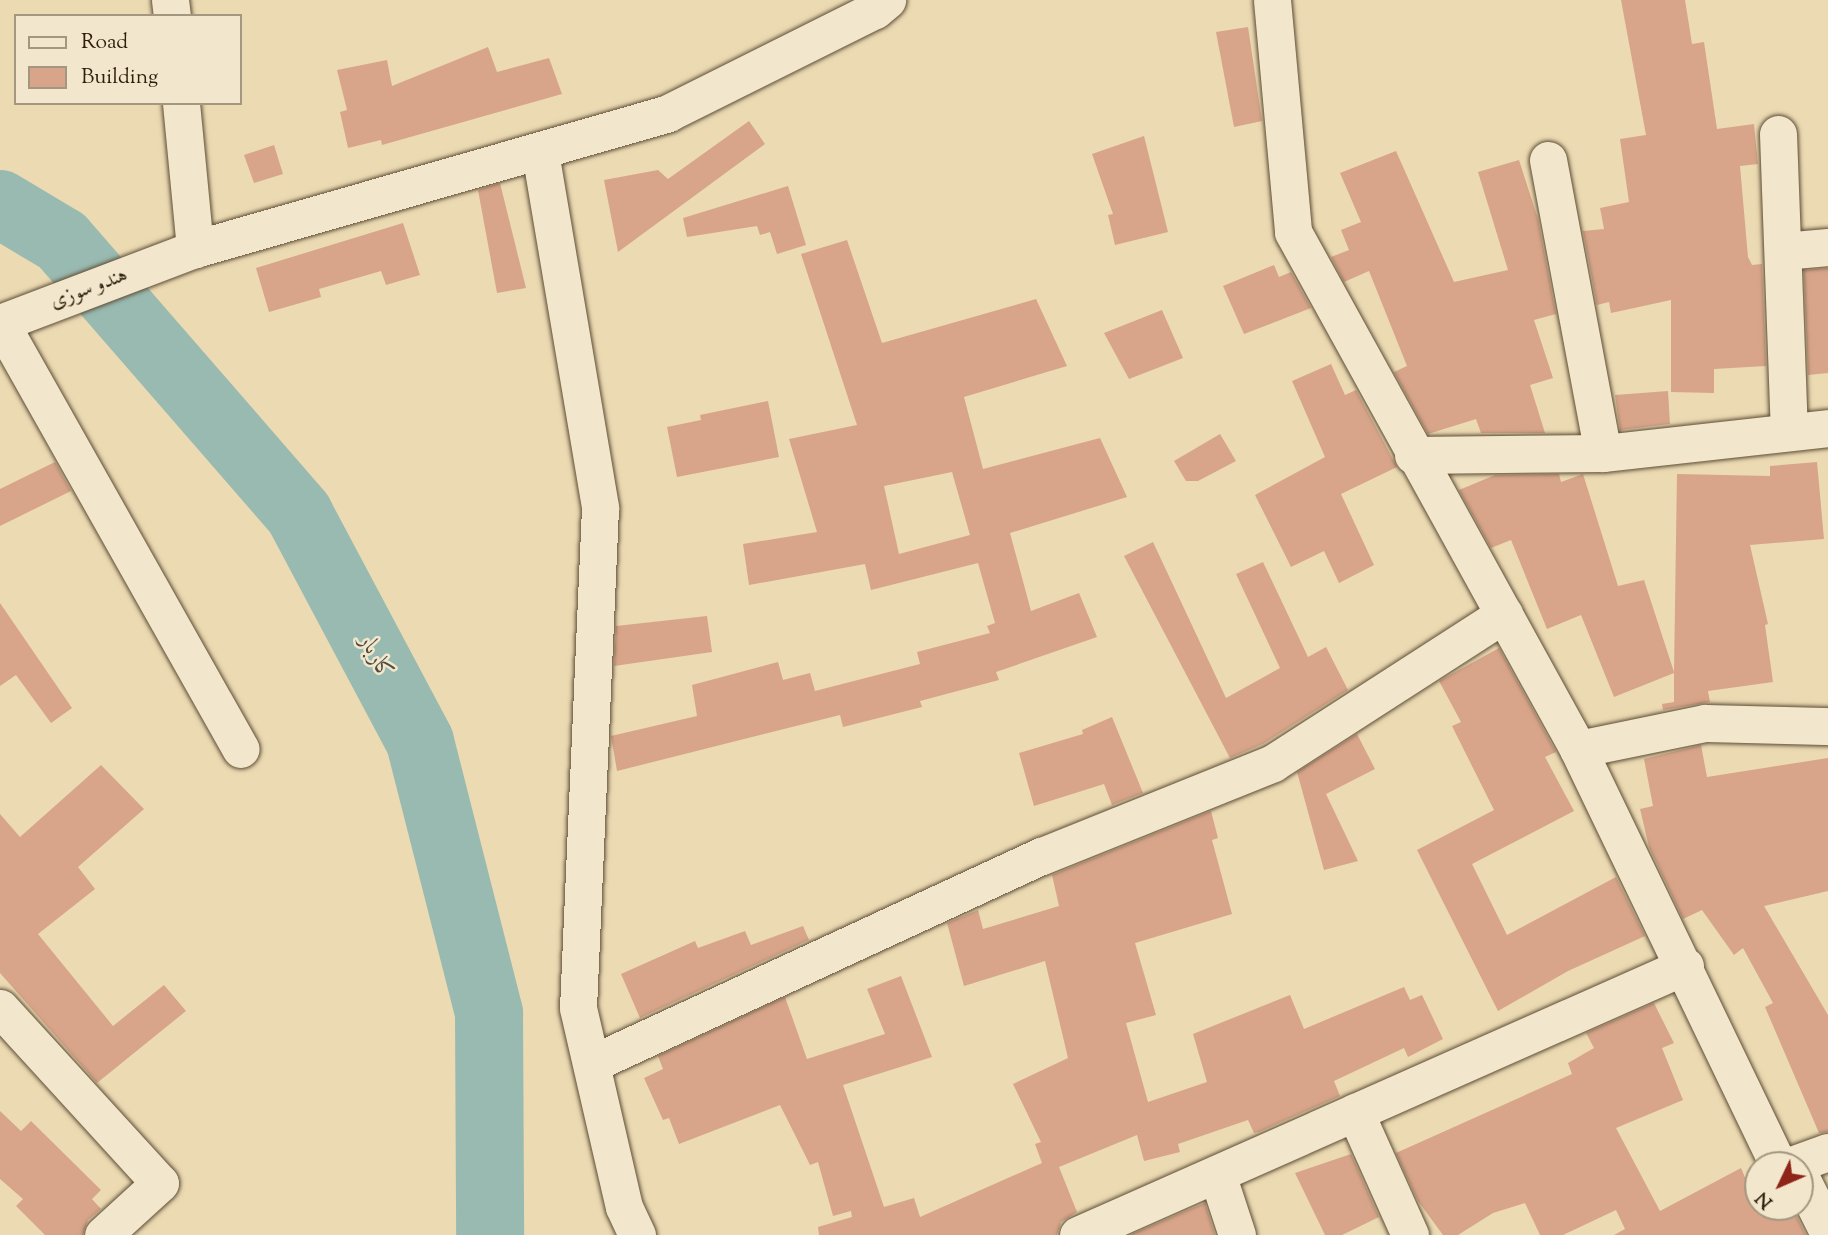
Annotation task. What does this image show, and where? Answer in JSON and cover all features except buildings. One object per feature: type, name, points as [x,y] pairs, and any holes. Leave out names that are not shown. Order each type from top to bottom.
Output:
[{"type":"street","points":[[1272,0],[1293,232],[1413,455],[1578,748],[1771,1151]]},
{"type":"street","name":"هندو سوزی","points":[[0,322],[186,252],[668,113],[878,3]]},
{"type":"street","points":[[181,105],[186,252]]},
{"type":"street","points":[[1778,134],[1789,431]]},
{"type":"street","points":[[540,152],[600,508],[578,1008],[593,1063],[624,1208],[637,1235]]},
{"type":"street","points":[[1548,160],[1603,453]]},
{"type":"street","points":[[1783,251],[1828,247]]},
{"type":"street","points":[[0,322],[241,749]]},
{"type":"street","points":[[1413,455],[1603,453],[1828,428]]},
{"type":"street","points":[[593,1063],[1042,856],[1273,764],[1504,614]]},
{"type":"street","points":[[1578,748],[1705,723],[1828,726]]},
{"type":"street","points":[[1078,1235],[1685,967]]},
{"type":"street","points":[[0,1007],[160,1183],[103,1235]]},
{"type":"street","points":[[1355,1112],[1410,1235]]},
{"type":"street","points":[[1217,1174],[1237,1235]]},
{"type":"street","points":[[1814,1204],[1828,1232]]},
{"type":"waterway","name":"کاربار","points":[[0,204],[62,241],[299,514],[420,742],[489,1013],[490,1235]]}]
